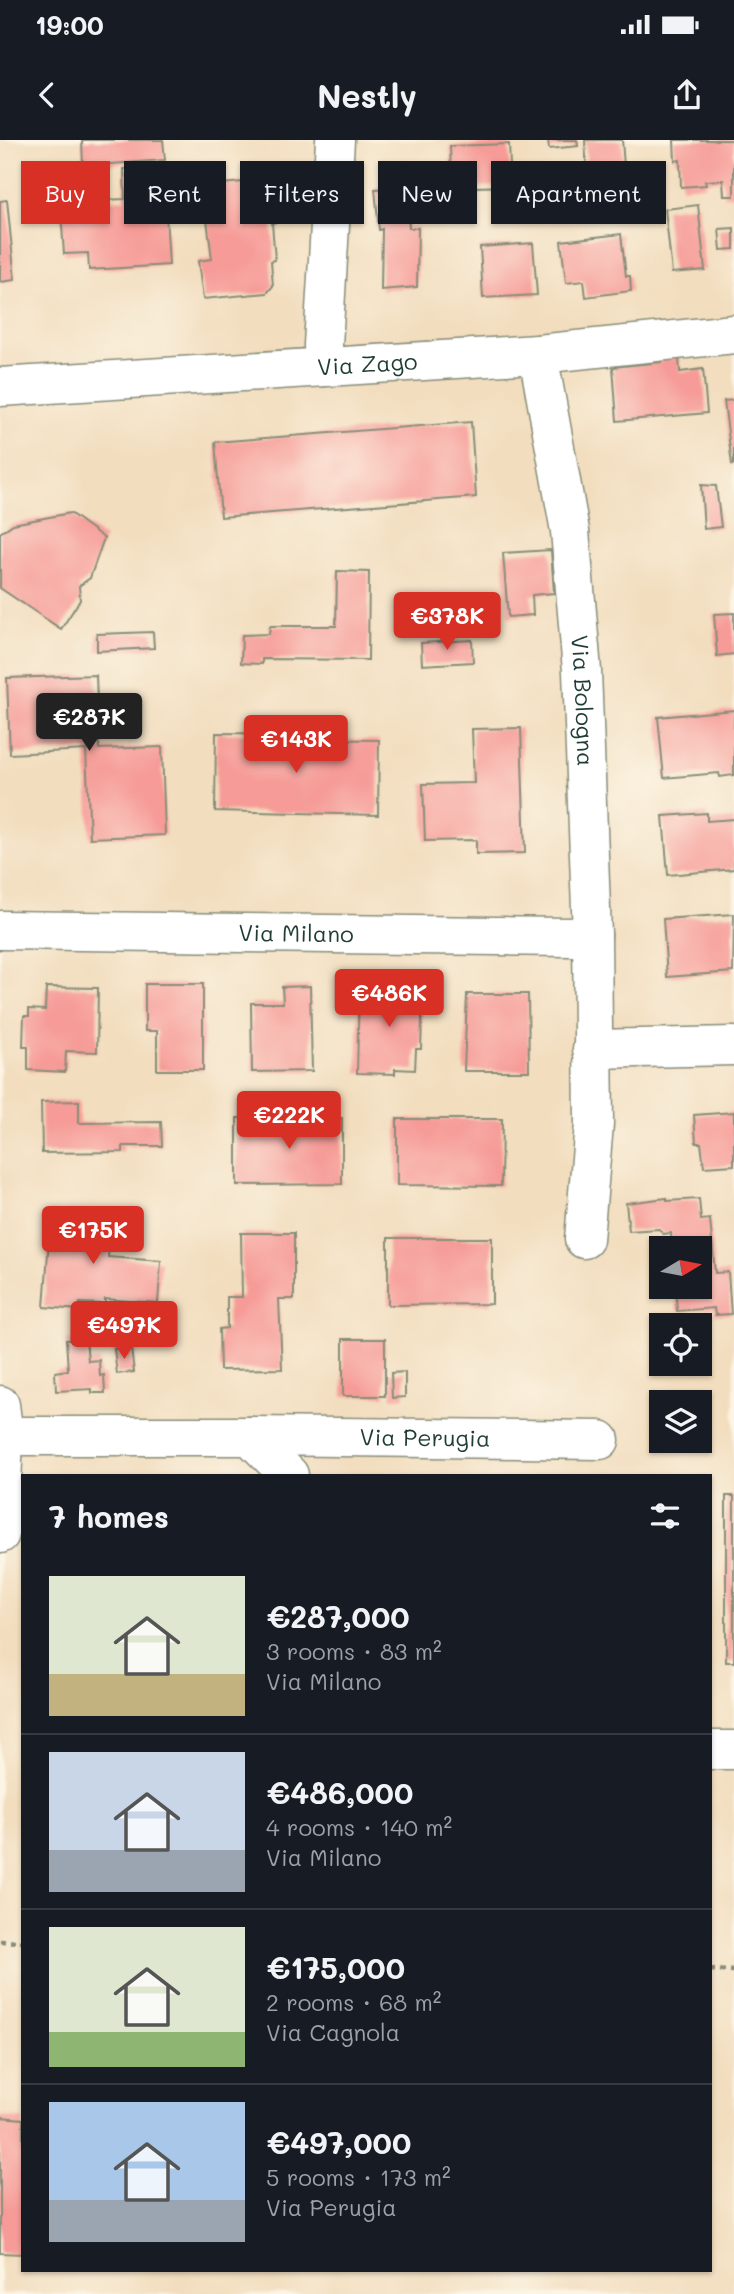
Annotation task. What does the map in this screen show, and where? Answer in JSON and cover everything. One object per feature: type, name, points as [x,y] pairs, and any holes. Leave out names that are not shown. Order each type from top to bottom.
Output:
[{"type":"street","points":[[324,367],[335,140]]},
{"type":"street","name":"Via Zago","points":[[0,387],[538,354],[734,334]]},
{"type":"street","name":"Via Bologna","points":[[538,354],[570,531],[582,671],[592,935],[594,1124],[584,1238]]},
{"type":"street","name":"Via Milano","points":[[0,930],[571,937],[592,935]]},
{"type":"street","points":[[592,1049],[734,1046]]},
{"type":"street","points":[[0,1535],[2,1421]]},
{"type":"street","name":"Via Perugia","points":[[2,1421],[250,1436],[600,1440]]},
{"type":"street","points":[[250,1436],[288,1474]]},
{"type":"street","points":[[712,1750],[734,1750]]},
{"type":"path","points":[[0,1941],[21,1942]]},
{"type":"path","points":[[712,1970],[734,1970]]},
{"type":"building","points":[[82,140],[163,140],[165,160],[110,164],[110,161],[83,161]]},
{"type":"building","points":[[548,140],[577,140],[578,146],[549,149]]},
{"type":"building","points":[[585,140],[622,140],[624,161],[586,161]]},
{"type":"building","points":[[674,140],[734,140],[734,196],[724,196],[723,180],[705,181],[706,185],[681,187],[680,160],[675,161]]},
{"type":"building","points":[[509,144],[510,161],[491,161],[491,187],[477,187],[477,161],[451,161],[450,146]]},
{"type":"building","points":[[240,182],[240,224],[272,224],[275,260],[271,261],[273,286],[267,293],[203,299],[198,261],[212,259],[208,224],[226,224],[226,184]]},
{"type":"building","points":[[375,189],[378,189],[378,220]]},
{"type":"building","points":[[124,199],[124,224],[167,224],[169,265],[89,270],[88,253],[64,254],[62,224],[110,224],[110,200]]},
{"type":"building","points":[[7,200],[15,280],[0,282],[0,201]]},
{"type":"building","points":[[698,205],[705,270],[672,273],[666,209]]},
{"type":"building","points":[[378,224],[409,224],[409,228],[418,228],[417,287],[381,290],[382,229],[379,230]]},
{"type":"building","points":[[734,228],[734,249],[721,250],[719,229]]},
{"type":"building","points":[[621,234],[626,276],[630,276],[631,291],[586,297],[584,281],[566,283],[561,241]]},
{"type":"building","points":[[533,243],[537,295],[483,298],[480,247]]},
{"type":"building","points":[[679,357],[680,372],[703,369],[707,413],[617,421],[613,367],[661,362],[661,359]]},
{"type":"building","points":[[734,400],[734,464],[732,465],[724,401]]},
{"type":"building","points":[[471,422],[476,497],[221,517],[215,442]]},
{"type":"building","points":[[701,485],[716,486],[721,527],[704,529]]},
{"type":"building","points":[[70,513],[104,538],[90,578],[79,586],[80,600],[61,629],[0,588],[0,533],[13,524]]},
{"type":"building","points":[[551,550],[554,593],[532,595],[533,615],[508,617],[503,553]]},
{"type":"building","points":[[337,571],[369,572],[368,660],[262,659],[262,664],[241,663],[242,635],[269,634],[270,626],[336,626]]},
{"type":"building","points":[[734,613],[734,654],[717,656],[714,614]]},
{"type":"building","points":[[153,632],[154,648],[97,651],[97,634]]},
{"type":"building","points":[[472,640],[473,662],[422,665],[421,643]]},
{"type":"building","points":[[96,675],[99,749],[162,747],[165,835],[90,838],[86,750],[10,754],[7,678]]},
{"type":"building","points":[[734,710],[734,775],[720,777],[719,773],[664,778],[658,717]]},
{"type":"building","points":[[521,728],[525,853],[476,854],[476,840],[425,841],[423,784],[474,783],[472,729]]},
{"type":"building","points":[[216,733],[302,734],[301,739],[379,740],[378,815],[215,811]]},
{"type":"building","points":[[707,813],[707,821],[734,819],[734,869],[668,875],[663,816]]},
{"type":"building","points":[[734,914],[733,972],[667,977],[663,919]]},
{"type":"building","points":[[145,984],[203,984],[203,1070],[157,1070],[157,1031],[145,1031]]},
{"type":"building","points":[[310,986],[312,1071],[252,1072],[251,1003],[283,1003],[282,987]]},
{"type":"building","points":[[46,987],[98,988],[97,1052],[66,1051],[65,1072],[28,1070],[28,1047],[23,1047],[24,1016],[29,1016],[29,1009],[45,1010]]},
{"type":"building","points":[[359,987],[423,989],[421,1049],[416,1049],[415,1070],[395,1069],[395,1074],[357,1073]]},
{"type":"building","points":[[467,994],[528,994],[529,1071],[464,1071]]},
{"type":"building","points":[[79,1101],[79,1123],[161,1122],[162,1146],[123,1146],[123,1152],[42,1153],[41,1102]]},
{"type":"building","points":[[734,1112],[734,1165],[704,1167],[701,1143],[696,1143],[694,1115]]},
{"type":"building","points":[[237,1118],[342,1118],[342,1184],[237,1185]]},
{"type":"building","points":[[397,1119],[502,1119],[501,1186],[397,1185]]},
{"type":"building","points":[[667,1198],[667,1201],[699,1199],[701,1220],[710,1219],[712,1236],[671,1236],[671,1233],[663,1234],[659,1229],[629,1231],[626,1203]]},
{"type":"building","points":[[51,1212],[112,1217],[108,1257],[161,1261],[158,1303],[105,1299],[105,1304],[80,1303],[79,1310],[44,1307]]},
{"type":"building","points":[[241,1233],[294,1233],[294,1299],[279,1299],[282,1369],[220,1370],[219,1329],[227,1328],[227,1297],[242,1297]]},
{"type":"building","points":[[388,1238],[492,1238],[492,1304],[388,1305]]},
{"type":"building","points":[[712,1241],[715,1273],[728,1272],[731,1314],[715,1315],[714,1308],[677,1311],[676,1299],[712,1299]]},
{"type":"building","points":[[86,1339],[88,1361],[99,1360],[100,1376],[104,1375],[105,1393],[92,1393],[92,1389],[56,1391],[55,1372],[68,1370],[66,1340]]},
{"type":"building","points":[[343,1339],[385,1339],[385,1396],[343,1396]]},
{"type":"building","points":[[131,1348],[134,1372],[117,1374],[114,1349]]},
{"type":"building","points":[[405,1372],[405,1397],[392,1398],[391,1373]]},
{"type":"building","points":[[726,1496],[734,1496],[734,1662],[726,1662]]},
{"type":"building","points":[[0,2117],[21,2119],[21,2254],[0,2253]]}]
